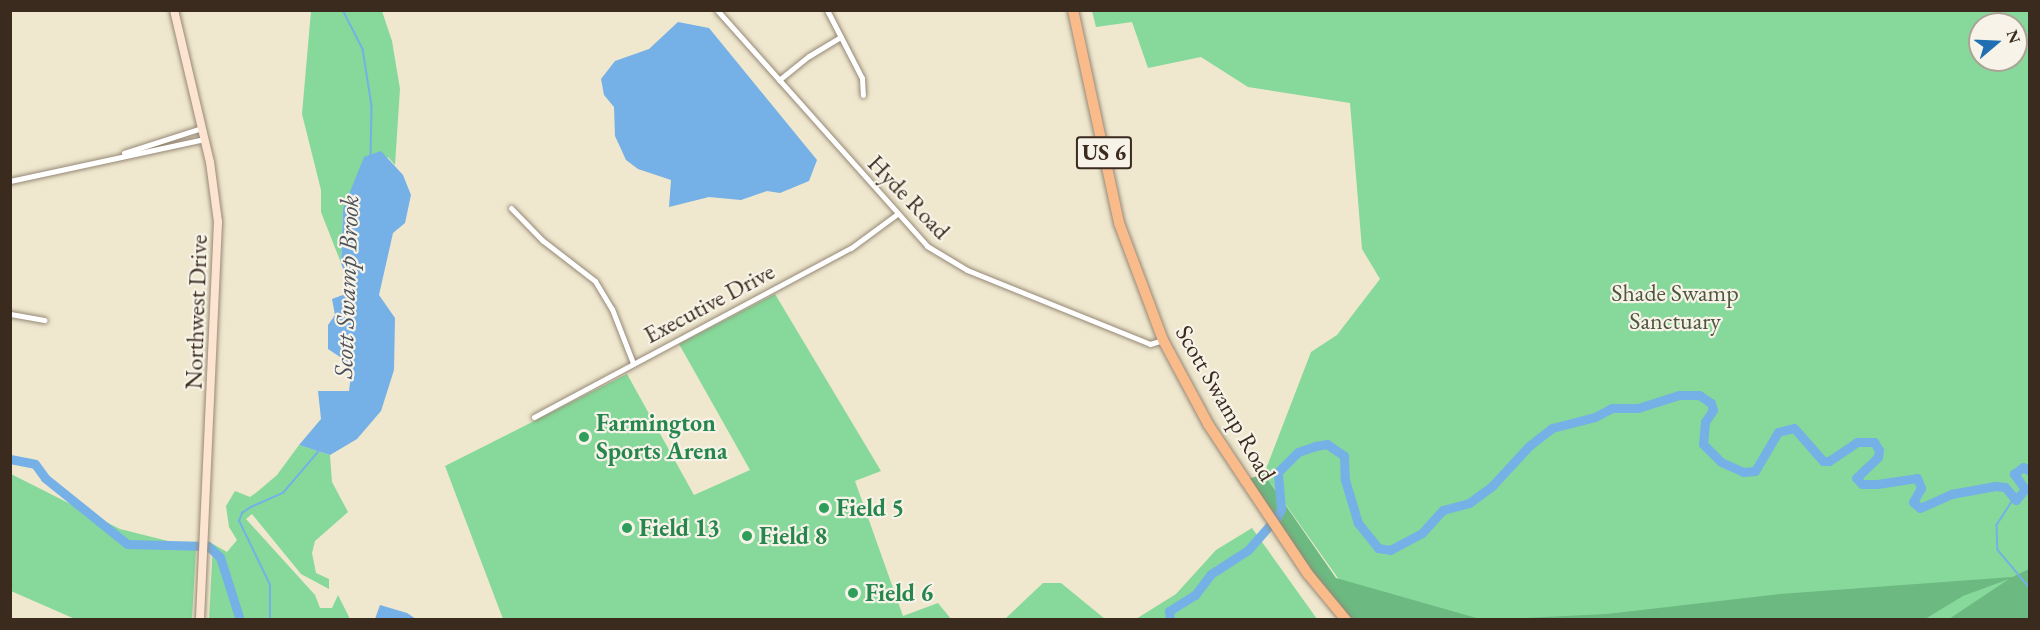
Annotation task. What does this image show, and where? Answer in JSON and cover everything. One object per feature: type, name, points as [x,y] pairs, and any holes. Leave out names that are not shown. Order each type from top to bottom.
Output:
[{"type":"highway","name":"Scott Swamp Road","points":[[1073,10],[1119,223],[1163,340],[1208,424],[1264,510],[1344,620]]},
{"type":"main road","name":"Northwest Drive","points":[[174,10],[216,196],[219,246],[200,620]]},
{"type":"street","name":"Hyde Road","points":[[717,10],[896,215],[927,246],[967,270],[1150,344],[1163,340]]},
{"type":"street","points":[[828,10],[862,78],[863,95]]},
{"type":"street","points":[[779,80],[809,56],[841,37]]},
{"type":"street","points":[[10,181],[123,154],[202,128]]},
{"type":"street","points":[[123,154],[150,153],[205,140]]},
{"type":"street","points":[[511,208],[542,240],[595,281],[612,309],[633,363]]},
{"type":"street","name":"Executive Drive","points":[[534,417],[850,248],[896,215]]},
{"type":"street","points":[[10,315],[44,320]]},
{"type":"green space","points":[[311,11],[382,11],[392,41],[400,89],[395,165],[388,157],[343,209],[341,263],[321,212],[321,190],[302,114]]},
{"type":"green space","name":"Shade Swamp Sanctuary","points":[[1092,11],[2029,11],[2030,569],[2012,577],[2004,619],[1367,619],[1264,474],[1311,352],[1337,335],[1380,279],[1362,249],[1350,103],[1248,87],[1201,57],[1148,68],[1132,22],[1096,27]]},
{"type":"green space","name":"Farmington Sports Arena","points":[[775,294],[881,471],[855,481],[903,616],[938,603],[951,619],[503,619],[445,466],[627,374],[694,495],[750,470],[679,344]]},
{"type":"green space","points":[[299,445],[330,455],[332,482],[348,512],[315,541],[312,553],[316,573],[329,579],[329,589],[301,574],[252,514],[246,519],[315,595],[320,608],[332,608],[338,595],[350,619],[209,620],[213,544],[227,552],[237,540],[229,527],[226,506],[235,491],[250,497],[257,492],[277,475]]},
{"type":"green space","points":[[11,474],[120,529],[196,548],[192,619],[75,619],[11,591]]},
{"type":"green space","points":[[1264,474],[1336,578],[1480,619],[1346,619],[1245,480]]},
{"type":"green space","points":[[1252,528],[1317,619],[1136,619],[1176,594],[1216,550]]},
{"type":"green space","points":[[2029,569],[2029,619],[1949,619],[2009,579],[1963,596],[1925,619],[1506,619],[1607,614],[1780,594],[2012,577]]},
{"type":"green space","points":[[1043,583],[1061,583],[1105,619],[1005,619]]},
{"type":"water","points":[[678,22],[709,28],[817,160],[809,181],[780,193],[767,191],[741,200],[709,197],[669,207],[671,180],[638,169],[626,160],[615,136],[614,107],[604,95],[601,79],[615,61],[649,49]]},
{"type":"water","points":[[381,151],[403,175],[411,195],[405,223],[393,233],[379,295],[395,318],[394,370],[381,411],[357,439],[330,455],[299,445],[321,419],[318,391],[349,391],[351,375],[343,359],[328,349],[328,325],[335,315],[332,299],[351,292],[341,263],[343,209],[364,157]]},
{"type":"water","points":[[380,605],[407,613],[416,619],[375,619]]},
{"type":"waterway","name":"Scott Swamp Brook","points":[[343,10],[363,49],[372,106],[371,156]]},
{"type":"waterway","points":[[1170,620],[1169,611],[1195,595],[1211,574],[1248,550],[1277,517],[1281,509],[1278,472],[1298,452],[1315,446],[1327,444],[1344,456],[1345,480],[1358,523],[1378,548],[1390,550],[1422,533],[1443,510],[1469,503],[1492,486],[1529,446],[1552,428],[1595,417],[1612,408],[1638,408],[1679,395],[1699,395],[1711,403],[1713,410],[1705,422],[1703,444],[1721,462],[1743,472],[1755,471],[1778,432],[1794,428],[1823,461],[1829,461],[1857,442],[1874,442],[1879,450],[1878,457],[1856,478],[1862,484],[1917,478],[1921,488],[1913,502],[1920,508],[1951,494],[1995,486],[2005,487],[2016,500],[2025,489],[2014,474],[2023,467],[2030,471]]},
{"type":"waterway","name":"Scott Swamp Brook","points":[[270,620],[270,585],[239,521],[242,513],[251,507],[283,493],[318,452]]},
{"type":"waterway","points":[[10,459],[35,464],[45,478],[127,544],[208,546],[220,557],[240,620]]},
{"type":"waterway","points":[[2014,499],[1997,525],[1998,550],[2030,588]]},
{"type":"place","name":"Farmington Sports Arena","points":[[584,437]]},
{"type":"place","name":"Field 5","points":[[824,508]]},
{"type":"place","name":"Field 13","points":[[627,528]]},
{"type":"place","name":"Field 8","points":[[747,536]]},
{"type":"place","name":"Field 6","points":[[853,593]]}]
